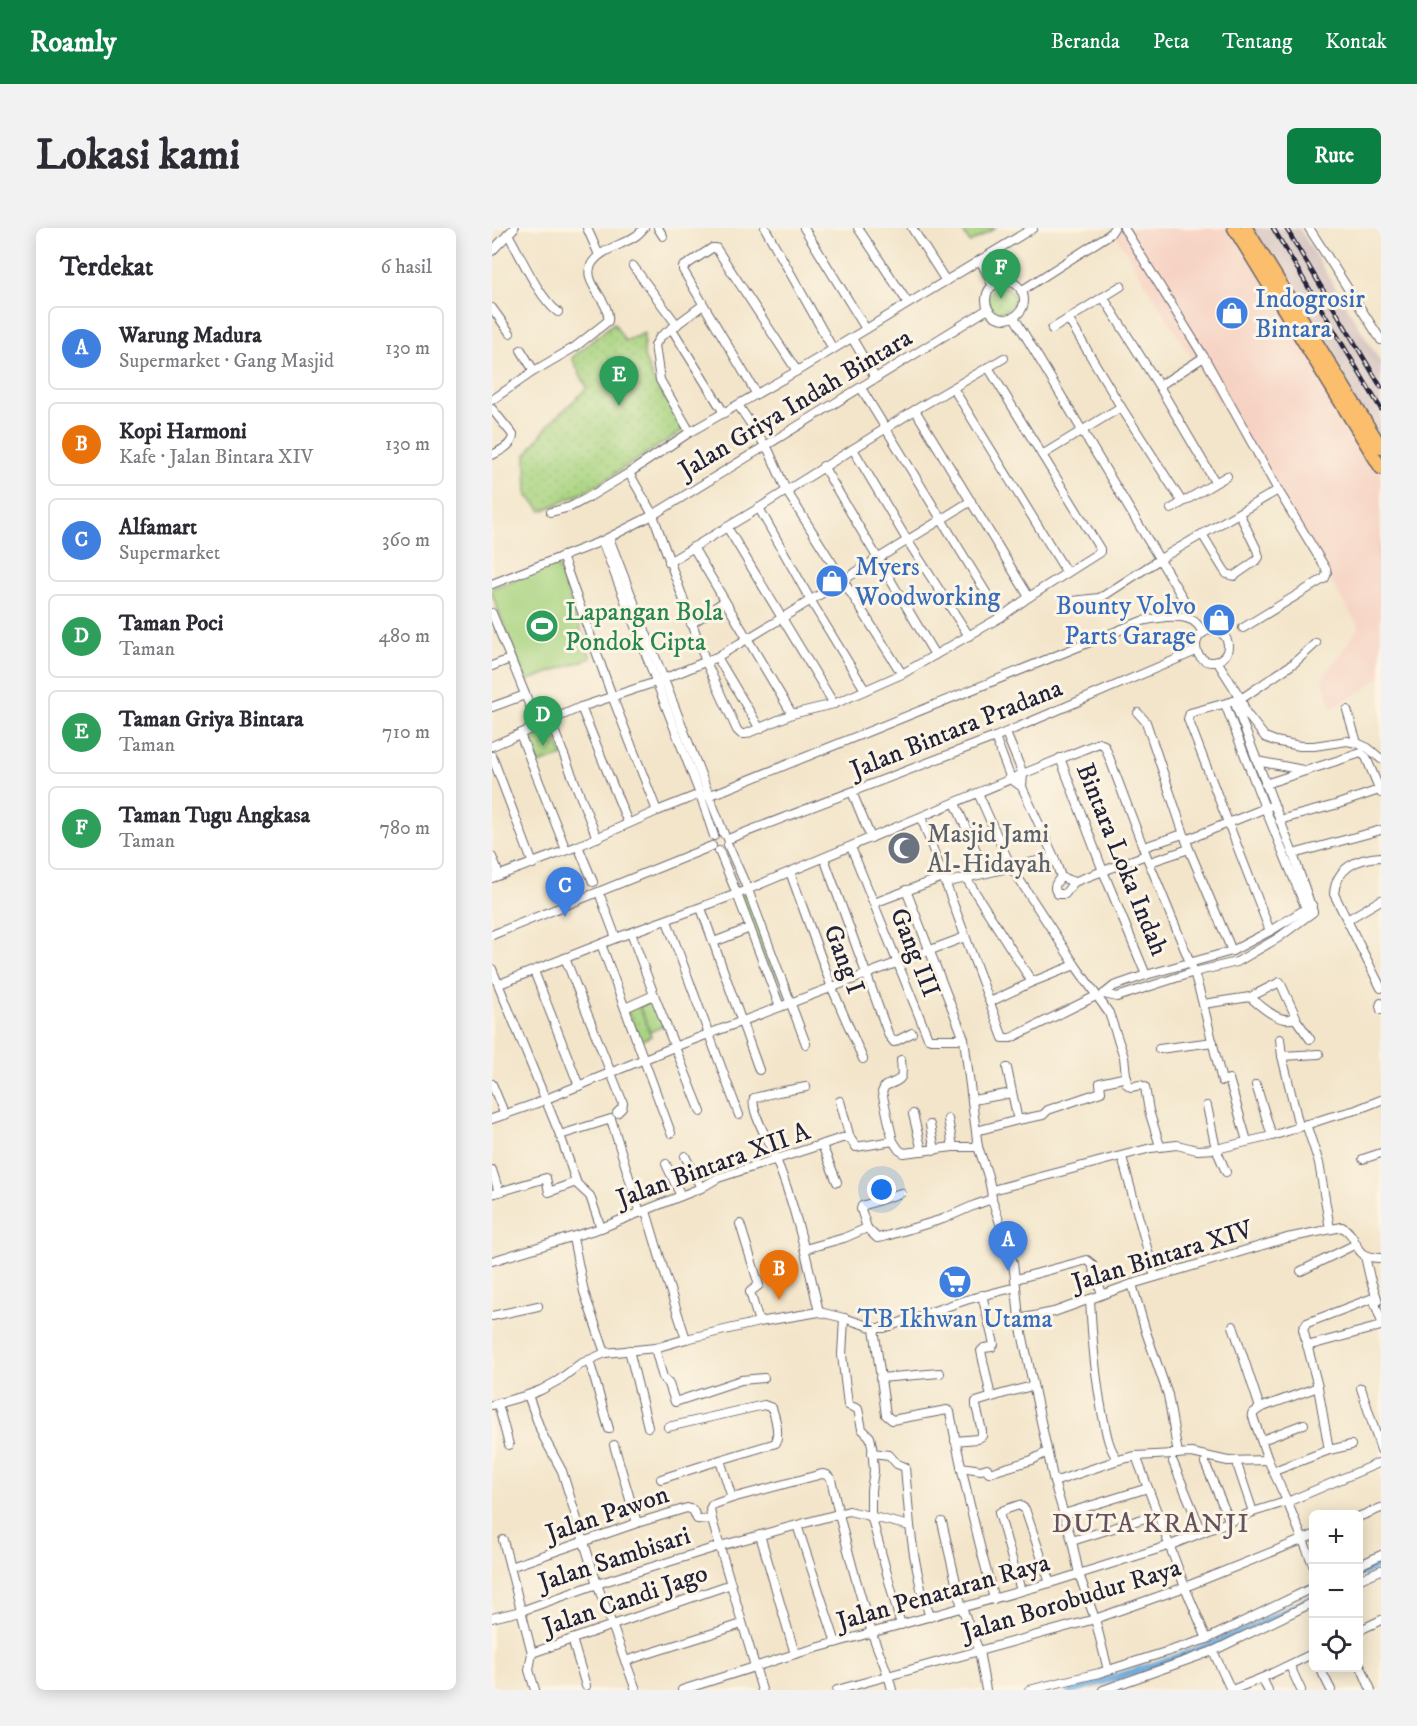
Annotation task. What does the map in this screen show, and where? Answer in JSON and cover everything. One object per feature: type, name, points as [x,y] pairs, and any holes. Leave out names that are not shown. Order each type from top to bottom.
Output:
[{"type":"main road","points":[[1233,228],[1257,257],[1381,447]]},
{"type":"main road","points":[[1246,228],[1257,257],[1381,468]]},
{"type":"street","points":[[586,228],[599,255]]},
{"type":"street","points":[[492,400],[534,371],[575,347],[608,321],[609,317],[603,301],[589,275],[592,263],[599,255],[631,239],[644,228]]},
{"type":"street","points":[[658,228],[663,236]]},
{"type":"street","points":[[765,228],[833,349]]},
{"type":"street","points":[[804,228],[866,329]]},
{"type":"street","points":[[858,228],[908,303]]},
{"type":"street","points":[[926,228],[914,231],[946,280]]},
{"type":"street","points":[[1013,228],[1019,237]]},
{"type":"street","points":[[551,512],[579,503],[690,432],[852,338],[1033,228]]},
{"type":"street","points":[[1309,228],[1381,340]]},
{"type":"street","points":[[1021,291],[1112,231],[1128,229],[1326,569],[1325,578],[1243,628]]},
{"type":"street","points":[[492,251],[511,231],[539,289],[558,312]]},
{"type":"street","points":[[756,393],[682,270],[683,267],[714,248],[796,371]]},
{"type":"street","points":[[980,260],[993,286]]},
{"type":"street","points":[[633,266],[674,327],[724,413]]},
{"type":"street","points":[[1005,281],[1017,286],[1021,291],[1024,303],[1022,309],[1014,317],[1002,319],[988,309],[986,297],[993,286],[1005,281]]},
{"type":"street","points":[[1052,329],[1070,320],[1121,286]]},
{"type":"street","points":[[1103,297],[1159,386],[1215,482]]},
{"type":"street","points":[[690,432],[663,386],[658,373],[655,345],[660,337],[703,306]]},
{"type":"street","points":[[492,308],[510,333]]},
{"type":"street","name":"Jalan Griya Indah Bintara","points":[[492,584],[606,540],[653,515],[988,309]]},
{"type":"street","points":[[1014,317],[1184,600]]},
{"type":"street","points":[[1070,320],[1120,407],[1182,502]]},
{"type":"street","points":[[852,338],[876,379]]},
{"type":"street","points":[[521,350],[534,371]]},
{"type":"street","points":[[1159,386],[1204,357]]},
{"type":"street","points":[[669,562],[915,410],[1004,358]]},
{"type":"street","points":[[629,473],[653,515],[706,662],[737,730],[744,735],[792,714],[834,704],[902,674],[1001,617],[1099,554],[1100,549],[988,367]]},
{"type":"street","points":[[861,388],[1001,617]]},
{"type":"street","points":[[953,388],[1067,573]]},
{"type":"street","points":[[738,405],[766,446],[786,490],[902,674]]},
{"type":"street","points":[[1042,455],[1120,407]]},
{"type":"street","points":[[492,409],[513,435],[513,439],[511,443],[492,455]]},
{"type":"street","points":[[915,410],[1029,597]]},
{"type":"street","points":[[853,449],[907,540],[969,636]]},
{"type":"street","points":[[824,466],[935,654]]},
{"type":"street","points":[[1171,509],[1227,476]]},
{"type":"street","points":[[1073,601],[1105,595],[1160,559],[1278,490]]},
{"type":"street","points":[[492,746],[580,707],[660,681],[717,657],[971,501]]},
{"type":"street","points":[[759,508],[811,601],[865,690]]},
{"type":"street","points":[[1202,534],[1227,574],[1234,576],[1259,557],[1239,513]]},
{"type":"street","points":[[727,527],[834,704]]},
{"type":"street","points":[[606,540],[701,796],[714,836],[712,839],[715,848],[737,894],[780,1007]]},
{"type":"street","points":[[693,547],[792,714]]},
{"type":"street","points":[[562,556],[612,696],[657,811]]},
{"type":"street","points":[[691,624],[725,601]]},
{"type":"street","points":[[492,614],[494,627],[538,726]]},
{"type":"street","points":[[492,857],[495,876],[533,864],[657,811],[730,788],[1142,621],[1180,617],[1196,623],[1203,633]]},
{"type":"street","points":[[1212,630],[1222,634],[1227,645],[1223,657],[1217,661],[1205,660],[1196,651],[1198,638],[1203,633],[1212,630]]},
{"type":"street","points":[[1270,931],[1188,716],[1190,713],[1238,700],[1294,663],[1316,643]]},
{"type":"street","name":"Jalan Bintara Pradana","points":[[727,840],[1006,733],[1196,651]]},
{"type":"street","points":[[717,657],[760,729]]},
{"type":"street","points":[[492,666],[510,659]]},
{"type":"street","points":[[1217,661],[1238,700],[1265,737],[1300,746],[1357,742],[1381,759]]},
{"type":"street","points":[[492,707],[525,695]]},
{"type":"street","points":[[1238,700],[1257,761],[1293,855],[1309,910]]},
{"type":"street","points":[[1225,704],[1265,808],[1309,910]]},
{"type":"street","points":[[580,707],[628,824]]},
{"type":"street","points":[[1347,710],[1357,742]]},
{"type":"street","points":[[1138,713],[1146,722],[1189,849],[1232,951]]},
{"type":"street","points":[[550,720],[597,838]]},
{"type":"street","points":[[1006,733],[1023,774],[1022,787],[1061,877],[1074,882]]},
{"type":"street","points":[[520,734],[566,850]]},
{"type":"street","points":[[996,737],[1011,779],[1022,787]]},
{"type":"street","points":[[502,982],[748,890],[1099,743],[1104,745],[1194,972],[1222,1081],[1229,1079],[1247,1141]]},
{"type":"street","points":[[1266,784],[1364,754],[1380,791],[1335,806],[1279,820]]},
{"type":"street","points":[[492,756],[533,864]]},
{"type":"street","name":"Bintara Loka Indah","points":[[1060,759],[1146,975]]},
{"type":"street","points":[[1257,761],[1304,771]]},
{"type":"street","points":[[852,792],[871,838]]},
{"type":"street","points":[[978,793],[1011,867],[1109,1013],[1124,1057],[1129,1087],[1140,1085],[1145,1087],[1149,1111],[1160,1146]]},
{"type":"street","points":[[701,796],[727,840],[806,1044]]},
{"type":"street","points":[[955,803],[986,873]]},
{"type":"street","points":[[1061,877],[1054,889],[1058,894],[1065,894],[1074,882],[1274,804]]},
{"type":"street","points":[[921,817],[1001,1035],[1005,1039],[1011,1038],[1096,996]]},
{"type":"street","points":[[1293,855],[1381,830]]},
{"type":"street","points":[[714,836],[718,834],[727,840]]},
{"type":"street","points":[[492,935],[715,848],[725,850],[727,840]]},
{"type":"street","points":[[578,846],[593,882]]},
{"type":"street","name":"Gang III","points":[[851,847],[928,1038],[931,1040],[964,1039]]},
{"type":"street","points":[[1147,855],[1189,849]]},
{"type":"street","points":[[874,903],[906,890],[944,880],[966,878],[1054,857]]},
{"type":"street","points":[[1381,857],[1370,858],[1345,868],[1338,876],[1334,894],[1381,988]]},
{"type":"street","points":[[824,858],[892,1041],[912,1033]]},
{"type":"street","name":"Gang I","points":[[790,872],[832,988],[863,1059]]},
{"type":"street","points":[[966,878],[1032,982]]},
{"type":"street","points":[[906,890],[964,1039],[978,1147],[1013,1263],[1019,1319],[1047,1452],[1079,1574],[1095,1619],[1108,1670]]},
{"type":"street","points":[[600,898],[616,938]]},
{"type":"street","points":[[1347,920],[1381,900]]},
{"type":"street","points":[[701,908],[759,1070]]},
{"type":"street","points":[[1309,910],[1278,938],[1240,961],[1194,972],[1117,997],[1104,994],[1114,986],[1146,975],[1232,951],[1309,910]]},
{"type":"street","points":[[667,921],[739,1115]]},
{"type":"street","points":[[714,942],[750,928]]},
{"type":"street","points":[[631,933],[701,1112]]},
{"type":"street","points":[[492,1119],[674,1047],[965,937]]},
{"type":"street","points":[[601,944],[671,1133]]},
{"type":"street","points":[[566,958],[623,1103],[617,1113]]},
{"type":"street","points":[[990,1002],[1075,965]]},
{"type":"street","points":[[492,969],[560,1135],[576,1182],[590,1196],[601,1228]]},
{"type":"street","points":[[534,971],[579,1086]]},
{"type":"street","points":[[1203,1004],[1250,997],[1280,982],[1295,1013],[1295,1018],[1310,1039]]},
{"type":"street","points":[[625,1008],[654,995]]},
{"type":"street","points":[[1250,997],[1265,1010],[1280,1018],[1290,1020],[1295,1018]]},
{"type":"street","points":[[1381,1003],[1381,1010]]},
{"type":"street","points":[[1280,1039],[1282,1056],[1303,1125],[1319,1163],[1330,1228],[1346,1229],[1365,1256],[1381,1308]]},
{"type":"street","points":[[1159,1049],[1213,1042]]},
{"type":"street","points":[[1282,1056],[1319,1054]]},
{"type":"street","points":[[901,1060],[900,1080],[885,1086],[882,1092],[894,1141],[899,1150],[904,1153],[953,1147],[978,1147]]},
{"type":"street","points":[[1007,1068],[1017,1116]]},
{"type":"street","points":[[976,1131],[1044,1115],[1048,1110],[1101,1092],[1100,1083],[1127,1077]]},
{"type":"street","points":[[492,1084],[505,1115]]},
{"type":"street","points":[[1256,1085],[1272,1136]]},
{"type":"street","points":[[806,1087],[753,1099],[759,1121],[777,1159],[805,1249],[819,1312]]},
{"type":"street","points":[[973,1100],[1012,1093]]},
{"type":"street","points":[[992,1190],[1160,1146],[1177,1145],[1197,1150],[1216,1149],[1272,1136],[1381,1100]]},
{"type":"street","points":[[840,1101],[850,1138]]},
{"type":"street","points":[[1207,1106],[1216,1149],[1226,1172]]},
{"type":"street","points":[[913,1114],[922,1151]]},
{"type":"street","points":[[560,1135],[611,1119],[686,1339]]},
{"type":"street","points":[[948,1119],[953,1147]]},
{"type":"street","points":[[930,1125],[935,1150]]},
{"type":"street","name":"Jalan Bintara XII A","points":[[492,1261],[573,1238],[701,1188],[718,1178],[842,1138],[850,1138],[856,1147],[894,1141]]},
{"type":"street","points":[[822,1145],[837,1182]]},
{"type":"street","points":[[1362,1159],[1381,1153]]},
{"type":"street","points":[[685,1156],[701,1188]]},
{"type":"street","points":[[1122,1157],[1155,1277]]},
{"type":"street","points":[[666,1164],[681,1196]]},
{"type":"street","points":[[492,1170],[496,1193],[546,1179],[549,1192],[576,1182]]},
{"type":"street","points":[[902,1193],[862,1206],[867,1228],[877,1238],[943,1219],[992,1199]]},
{"type":"street","points":[[740,1224],[759,1285],[750,1292],[759,1322]]},
{"type":"street","points":[[805,1249],[844,1238],[867,1228]]},
{"type":"street","name":"Jalan Bintara XIV","points":[[1019,1319],[1054,1312],[1155,1277],[1287,1238],[1330,1228]]},
{"type":"street","points":[[573,1238],[584,1292],[605,1353]]},
{"type":"street","points":[[1301,1271],[1356,1245]]},
{"type":"street","points":[[1365,1256],[1381,1258]]},
{"type":"street","points":[[508,1445],[495,1404],[550,1386],[589,1360],[605,1353],[655,1348],[759,1322],[819,1312],[874,1328],[884,1328],[1087,1260],[1092,1264],[1102,1294]]},
{"type":"street","points":[[1132,1284],[1168,1395],[1178,1454]]},
{"type":"street","points":[[982,1295],[994,1344],[981,1351],[991,1397]]},
{"type":"street","points":[[1329,1450],[1318,1387],[1303,1329],[1307,1323],[1373,1298],[1381,1320]]},
{"type":"street","points":[[1090,1299],[1098,1391],[1108,1441],[1118,1460]]},
{"type":"street","points":[[492,1316],[538,1306]]},
{"type":"street","points":[[844,1318],[842,1356],[848,1405],[858,1409],[862,1429],[870,1437],[874,1471],[871,1515],[901,1625]]},
{"type":"street","points":[[1233,1326],[1260,1408]]},
{"type":"street","points":[[1307,1346],[1381,1326]]},
{"type":"street","points":[[874,1328],[888,1418],[892,1420],[947,1410],[950,1412],[973,1524],[994,1599]]},
{"type":"street","points":[[655,1348],[663,1378],[669,1384],[675,1402],[741,1380],[764,1378]]},
{"type":"street","points":[[629,1350],[648,1427]]},
{"type":"street","points":[[589,1360],[609,1429]]},
{"type":"street","points":[[880,1378],[940,1373]]},
{"type":"street","points":[[955,1441],[971,1440],[982,1436],[976,1402],[1032,1386]]},
{"type":"street","points":[[1313,1564],[1251,1416],[1260,1408],[1318,1387]]},
{"type":"street","points":[[1361,1388],[1381,1448]]},
{"type":"street","points":[[528,1395],[543,1434],[562,1471],[597,1584],[636,1690]]},
{"type":"street","points":[[661,1479],[778,1442],[776,1418],[772,1408],[764,1405],[668,1427]]},
{"type":"street","points":[[1262,1440],[1304,1424]]},
{"type":"street","points":[[614,1445],[637,1523]]},
{"type":"street","points":[[1274,1471],[1329,1450],[1351,1445]]},
{"type":"street","points":[[961,1467],[981,1470],[987,1468],[989,1473],[1032,1460],[1047,1452]]},
{"type":"street","points":[[872,1453],[886,1454],[897,1464],[905,1467],[914,1555],[930,1617]]},
{"type":"street","points":[[1054,1482],[1118,1460],[1137,1456],[1192,1453],[1218,1460],[1238,1462],[1268,1460]]},
{"type":"street","points":[[1137,1456],[1185,1587],[1208,1639]]},
{"type":"street","points":[[720,1460],[732,1498]]},
{"type":"street","points":[[1173,1462],[1202,1532]]},
{"type":"street","name":"Jalan Penataran Raya","points":[[682,1690],[795,1654],[994,1599],[1171,1545],[1381,1462]]},
{"type":"street","points":[[1205,1464],[1230,1522]]},
{"type":"street","points":[[1239,1467],[1253,1512]]},
{"type":"street","points":[[762,1690],[712,1520],[711,1506],[732,1498],[822,1474],[831,1479],[838,1514],[872,1634],[889,1676],[892,1690]]},
{"type":"street","points":[[1064,1514],[1148,1488]]},
{"type":"street","points":[[1021,1591],[999,1513],[1019,1505],[1025,1509],[1050,1582]]},
{"type":"street","name":"Jalan Pawon","points":[[510,1567],[637,1523],[688,1508],[693,1510],[697,1519],[712,1520]]},
{"type":"street","points":[[1363,1515],[1381,1508]]},
{"type":"street","name":"Jalan Sambisari","points":[[492,1618],[521,1611],[597,1584],[720,1546],[849,1511],[910,1526]]},
{"type":"street","points":[[1072,1541],[1158,1514]]},
{"type":"street","points":[[942,1522],[962,1608],[979,1651],[987,1690]]},
{"type":"street","points":[[797,1524],[836,1643]]},
{"type":"street","points":[[760,1535],[795,1654]]},
{"type":"street","name":"Jalan Borobudur Raya","points":[[837,1690],[1095,1619],[1185,1587],[1309,1537]]},
{"type":"street","points":[[503,1540],[532,1653],[530,1670],[536,1690]]},
{"type":"street","points":[[1363,1564],[1381,1555]]},
{"type":"street","points":[[1363,1578],[1381,1570]]},
{"type":"street","name":"Jalan Candi Jago","points":[[532,1653],[731,1584]]},
{"type":"street","points":[[1029,1690],[1108,1670],[1208,1639],[1309,1589]]},
{"type":"street","points":[[1107,1690],[1214,1651],[1309,1604]]},
{"type":"street","points":[[1363,1629],[1380,1622]]},
{"type":"street","points":[[625,1661],[742,1624]]},
{"type":"street","points":[[572,1639],[586,1686]]},
{"type":"street","points":[[1214,1651],[1232,1690],[1309,1656]]},
{"type":"street","points":[[1290,1666],[1301,1690]]},
{"type":"street","points":[[1363,1670],[1371,1690]]},
{"type":"street","points":[[1322,1672],[1331,1690]]},
{"type":"street","points":[[1262,1678],[1268,1690]]},
{"type":"shaded area","points":[[1111,228],[1234,228],[1381,468],[1381,676],[1363,690],[1332,708],[1322,679],[1359,627]]},
{"type":"shaded area","points":[[1246,228],[1299,228],[1381,363],[1381,447]]},
{"type":"green space","points":[[961,228],[996,228],[970,243]]},
{"type":"green space","points":[[1001,286],[1010,290],[1014,299],[1010,308],[1001,312],[992,308],[988,299],[992,290]]},
{"type":"green space","points":[[614,323],[625,341],[644,333],[644,357],[654,381],[685,429],[591,489],[542,511],[527,495],[526,455],[549,424],[587,388],[572,358]]},
{"type":"green space","name":"Lapangan Bola Pondok Cipta","points":[[557,564],[591,658],[526,681],[492,594],[492,588]]},
{"type":"green space","points":[[551,725],[563,756],[535,765],[524,736]]},
{"type":"green space","points":[[747,892],[786,1003],[782,1005],[739,896]]},
{"type":"green space","points":[[651,997],[652,1000],[639,1006],[651,1036],[640,1041],[626,1008]]},
{"type":"green space","points":[[652,1000],[663,1026],[650,1032],[639,1006]]},
{"type":"waterway","points":[[1363,1573],[1381,1564]]},
{"type":"waterway","points":[[1070,1690],[1174,1659],[1255,1626],[1309,1599]]},
{"type":"railway","points":[[1273,228],[1381,409]]},
{"type":"railway","points":[[1286,228],[1381,387]]},
{"type":"place","name":"Taman Tugu Angkasa","points":[[1001,299]]},
{"type":"place","name":"Indogrosir Bintara","points":[[1232,313]]},
{"type":"place","name":"Taman Griya Bintara","points":[[619,406]]},
{"type":"place","name":"Myers Woodworking","points":[[832,581]]},
{"type":"place","name":"Bounty Volvo Parts Garage","points":[[1219,620]]},
{"type":"place","name":"Lapangan Bola Pondok Cipta","points":[[542,626]]},
{"type":"place","name":"Taman Poci","points":[[543,746]]},
{"type":"place","name":"Masjid Jami Al-Hidayah","points":[[904,848]]},
{"type":"place","name":"Alfamart","points":[[565,917]]},
{"type":"place","name":"Warung Madura","points":[[1008,1271]]},
{"type":"place","name":"TB Ikhwan Utama","points":[[955,1282]]},
{"type":"place","name":"Kopi Harmoni","points":[[779,1300]]},
{"type":"district","name":"DUTA KRANJI","points":[[1151,1523]]}]
